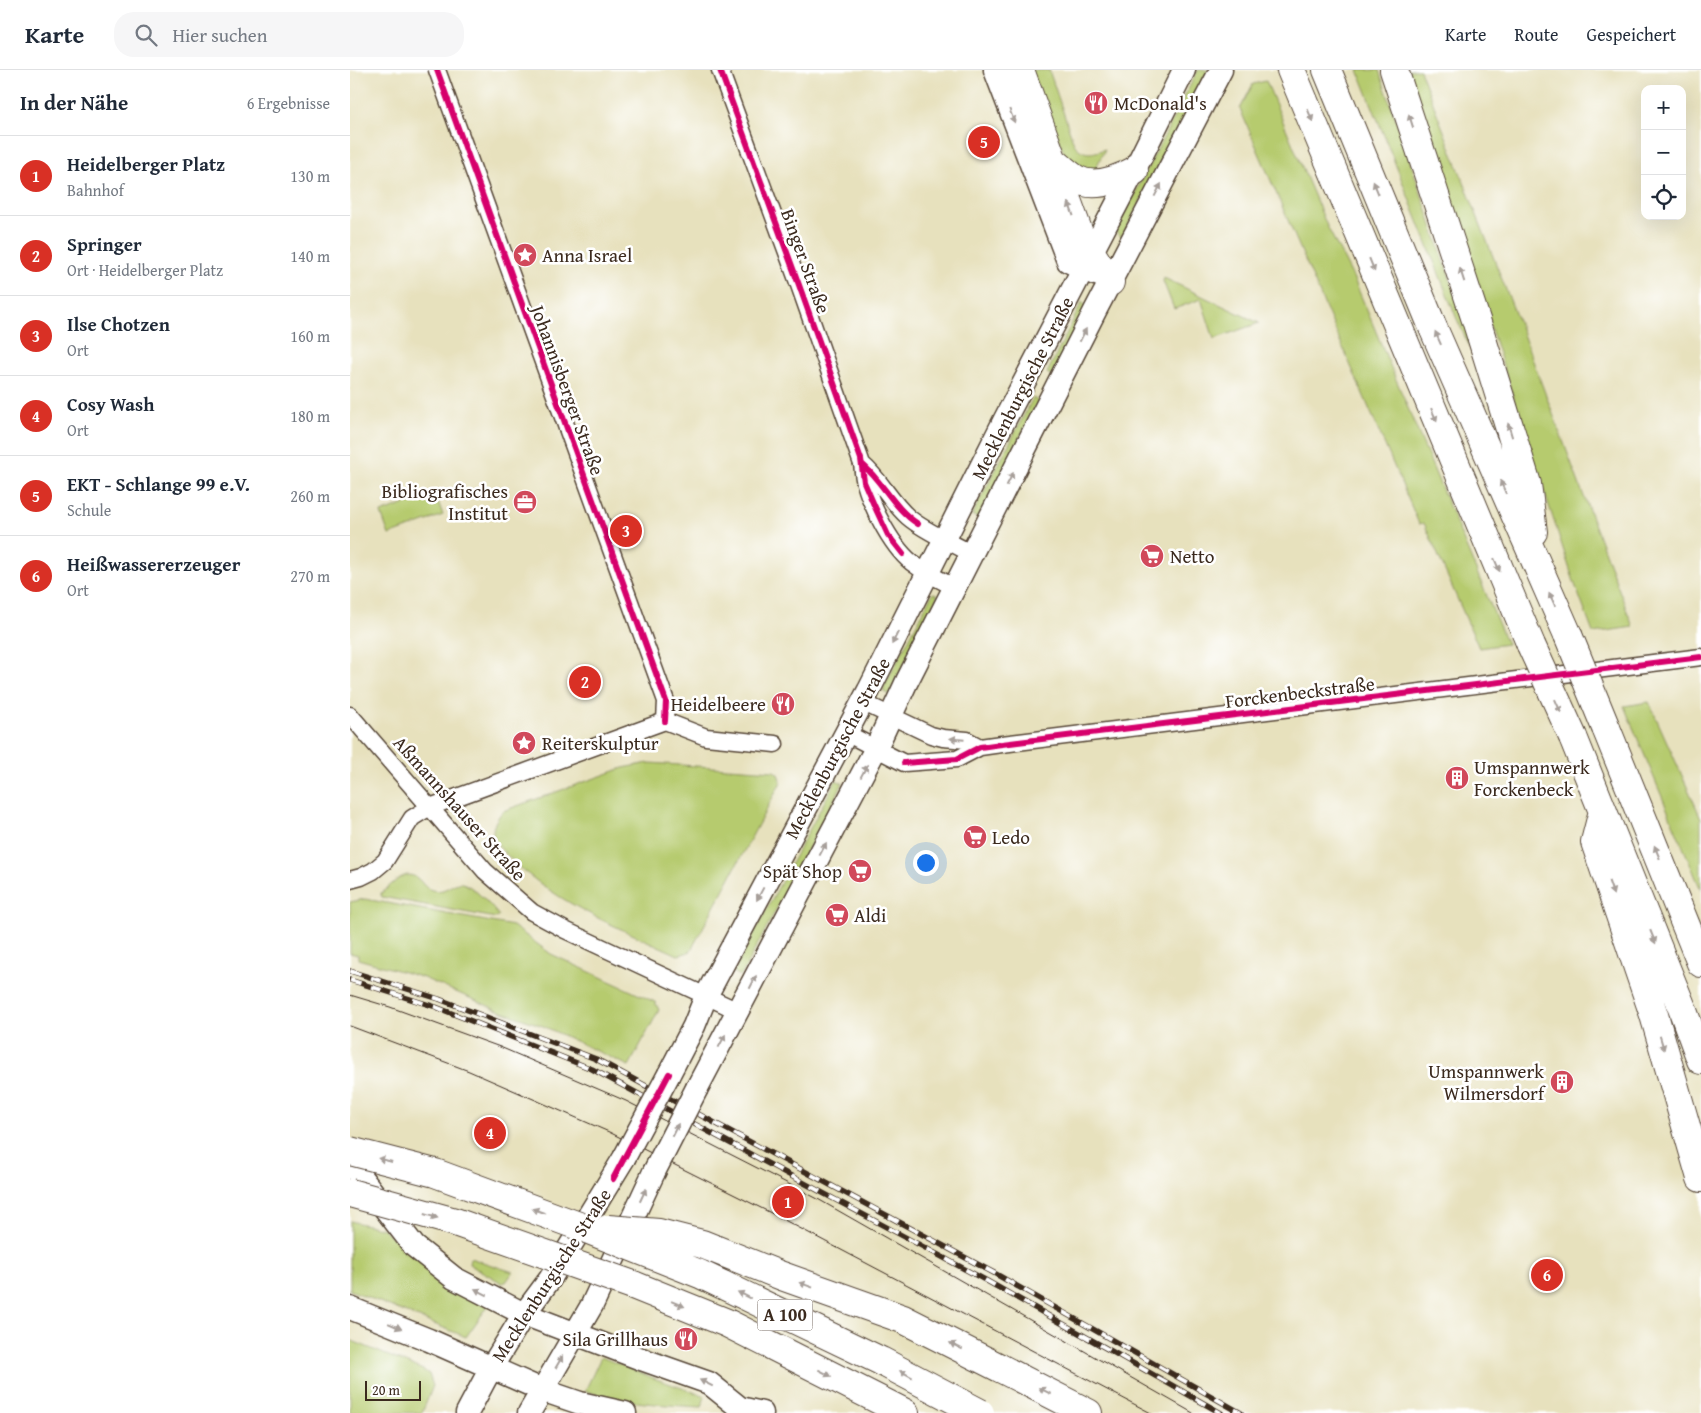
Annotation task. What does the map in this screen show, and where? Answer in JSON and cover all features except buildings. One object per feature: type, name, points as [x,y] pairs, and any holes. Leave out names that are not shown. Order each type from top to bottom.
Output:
[{"type":"highway","points":[[1020,70],[1087,260],[1110,282]]},
{"type":"highway","points":[[1291,70],[1531,645],[1603,810],[1701,1060]]},
{"type":"highway","points":[[1327,70],[1434,330],[1568,634],[1701,963]]},
{"type":"highway","points":[[1394,70],[1477,323],[1527,484],[1537,563]]},
{"type":"highway","points":[[1054,162],[1077,180],[1091,183],[1118,179],[1134,172]]},
{"type":"highway","points":[[1603,810],[1595,842],[1654,1015],[1701,1178]]},
{"type":"highway","name":"A 100","points":[[350,1151],[435,1173],[584,1228],[700,1274],[881,1361],[980,1413]]},
{"type":"highway","name":"A 100","points":[[350,1193],[455,1222],[633,1285],[727,1323],[906,1413]]},
{"type":"highway","points":[[584,1228],[659,1233],[702,1244],[782,1276],[903,1319],[1088,1413]]},
{"type":"main road","points":[[995,70],[1068,261],[1087,260]]},
{"type":"main road","name":"Mecklenburgische Straße","points":[[468,1413],[491,1368],[524,1314],[550,1279],[624,1158],[669,1074],[694,1026],[706,996],[846,733],[1026,378],[1134,172],[1184,70]]},
{"type":"main road","name":"Mecklenburgische Straße","points":[[529,1413],[592,1305],[654,1172],[876,748],[1054,392],[1221,70]]},
{"type":"main road","points":[[1026,378],[1054,392]]},
{"type":"main road","points":[[350,1163],[396,1224],[423,1254],[454,1278],[524,1314],[709,1383],[741,1412]]},
{"type":"main road","points":[[350,1308],[429,1340],[542,1390],[580,1403],[625,1413]]},
{"type":"street","name":"Johannisberger Straße","points":[[438,70],[666,701],[665,721]]},
{"type":"street","name":"Binger Straße","points":[[720,70],[862,464],[864,482],[888,535],[902,554],[914,564],[955,588]]},
{"type":"street","name":"Binger Straße","points":[[862,464],[875,474],[889,496],[906,515],[918,524],[972,554]]},
{"type":"street","name":"Forckenbeckstraße","points":[[846,733],[904,763],[957,758],[980,747],[1701,657]]},
{"type":"street","name":"Forckenbeckstraße","points":[[862,702],[931,734],[943,738],[968,740],[980,747]]},
{"type":"street","name":"Aßmannshauser Straße","points":[[350,715],[485,871],[532,912],[565,930],[738,1011]]},
{"type":"street","points":[[350,880],[373,871],[384,861],[412,818],[430,807],[665,721],[706,737],[774,744]]},
{"type":"green space","points":[[1030,70],[1049,70],[1074,144],[1081,151],[1088,153],[1105,149],[1092,176],[1070,167]]},
{"type":"green space","points":[[1198,70],[1208,70],[1122,237],[1115,232]]},
{"type":"green space","points":[[1358,70],[1379,70],[1485,381],[1456,317]]},
{"type":"green space","points":[[1406,70],[1420,70],[1512,305],[1633,627],[1593,633],[1574,582]]},
{"type":"green space","points":[[1266,81],[1327,226],[1353,277],[1507,644],[1479,648],[1424,523],[1419,524],[1240,109],[1253,84]]},
{"type":"green space","points":[[1164,278],[1259,323],[1214,339],[1201,299],[1174,309],[1163,281]]},
{"type":"green space","points":[[1082,302],[1088,309],[1054,377],[1047,373]]},
{"type":"green space","points":[[1033,398],[1038,401],[979,519],[972,515]]},
{"type":"green space","points":[[435,493],[443,515],[389,535],[381,513]]},
{"type":"green space","points":[[934,593],[938,595],[889,694],[885,693],[883,689]]},
{"type":"green space","points":[[1649,702],[1701,818],[1701,890],[1624,706]]},
{"type":"green space","points":[[649,763],[774,771],[778,774],[781,782],[690,952],[678,955],[590,914],[549,890],[506,854],[498,845],[493,835],[495,822],[503,811],[623,768]]},
{"type":"green space","points":[[836,780],[843,783],[741,976],[733,972]]},
{"type":"green space","points":[[407,875],[416,877],[425,886],[436,891],[463,883],[480,895],[499,916],[496,918],[382,897],[381,893],[396,880]]},
{"type":"green space","points":[[365,899],[513,926],[551,954],[655,1002],[659,1010],[629,1066],[543,1026],[500,1011],[421,977],[358,959],[358,955],[350,953],[350,902]]},
{"type":"green space","points":[[350,1221],[384,1229],[404,1248],[488,1306],[466,1337],[350,1290]]},
{"type":"green space","points":[[470,1258],[513,1272],[506,1282],[502,1283],[469,1264]]},
{"type":"green space","points":[[350,1340],[429,1374],[433,1386],[422,1413],[350,1413]]},
{"type":"green space","points":[[601,1357],[705,1396],[702,1407],[628,1401],[585,1391]]},
{"type":"tram line","points":[[350,995],[390,1007],[500,1047],[626,1101],[816,1198],[1193,1413]]},
{"type":"tram line","points":[[350,1026],[469,1071],[609,1132],[771,1213],[1151,1413]]},
{"type":"railway","points":[[350,971],[439,999],[596,1059],[994,1273],[1241,1413]]},
{"type":"railway","points":[[350,980],[436,1007],[592,1069],[987,1281],[1221,1413]]},
{"type":"cycle path","points":[[437,70],[666,701],[665,721]]},
{"type":"cycle path","points":[[720,70],[861,459],[864,482],[888,535],[903,554]]},
{"type":"cycle path","points":[[862,464],[902,511],[918,524]]},
{"type":"cycle path","points":[[904,763],[957,759],[980,747],[994,745],[1701,657]]},
{"type":"cycle path","points":[[613,1179],[669,1074]]},
{"type":"place","name":"McDonald's","points":[[1096,103]]},
{"type":"place","name":"EKT - Schlange 99 e.V.","points":[[984,142]]},
{"type":"place","name":"Anna Israel","points":[[525,255]]},
{"type":"place","name":"Bibliografisches Institut","points":[[525,502]]},
{"type":"place","name":"Ilse Chotzen","points":[[626,531]]},
{"type":"place","name":"Netto","points":[[1152,556]]},
{"type":"place","name":"Springer","points":[[585,682]]},
{"type":"place","name":"Heidelbeere","points":[[783,704]]},
{"type":"place","name":"Reiterskulptur","points":[[524,743]]},
{"type":"place","name":"Umspannwerk Forckenbeck","points":[[1457,778]]},
{"type":"place","name":"Ledo","points":[[975,837]]},
{"type":"place","name":"Spät Shop","points":[[860,871]]},
{"type":"place","name":"Aldi","points":[[837,915]]},
{"type":"place","name":"Umspannwerk Wilmersdorf","points":[[1562,1082]]},
{"type":"place","name":"Cosy Wash","points":[[490,1133]]},
{"type":"place","name":"Heidelberger Platz","points":[[788,1202]]},
{"type":"place","name":"Heißwassererzeuger","points":[[1547,1275]]},
{"type":"place","name":"Sila Grillhaus","points":[[686,1339]]}]
